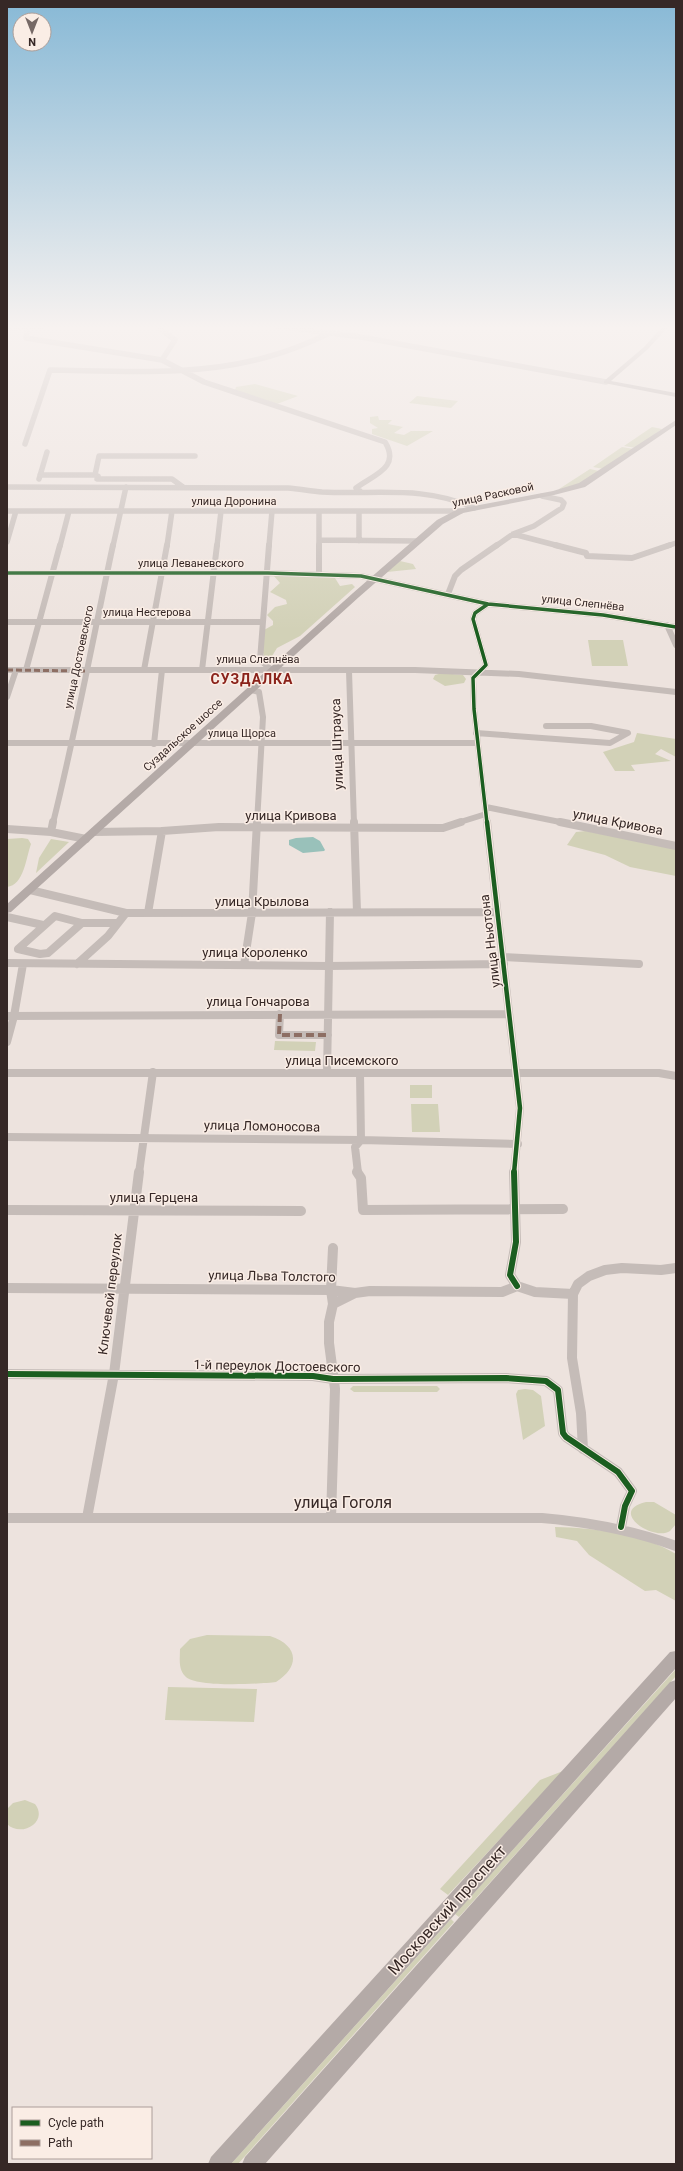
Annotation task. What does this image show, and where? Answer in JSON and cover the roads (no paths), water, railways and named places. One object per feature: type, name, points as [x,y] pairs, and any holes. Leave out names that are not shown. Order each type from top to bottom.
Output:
[{"type":"main road","points":[[542,496],[582,484],[668,427]]},
{"type":"main road","name":"улица Расковой","points":[[375,578],[440,522],[461,511],[542,496]]},
{"type":"main road","name":"Суздальское шоссе","points":[[7,910],[375,578]]},
{"type":"main road","name":"Московский проспект","points":[[218,2164],[676,1657]]},
{"type":"main road","name":"Московский проспект","points":[[252,2164],[676,1687]]},
{"type":"street","points":[[25,444],[31,427]]},
{"type":"street","points":[[341,427],[385,442],[388,446],[391,457],[389,464],[384,470],[356,488],[360,491]]},
{"type":"street","points":[[37,487],[47,452]]},
{"type":"street","points":[[182,487],[172,479],[97,479],[98,476],[95,475],[99,456],[195,456]]},
{"type":"street","points":[[40,475],[95,475]]},
{"type":"street","name":"улица Доронина","points":[[7,487],[288,488],[320,492],[360,491],[433,495],[465,503],[474,508]]},
{"type":"street","name":"улица Достоевского","points":[[51,832],[73,744],[86,671],[98,622],[126,487]]},
{"type":"street","points":[[448,594],[455,576],[461,570],[513,534],[534,526],[562,508],[564,503],[560,500],[542,496]]},
{"type":"street","name":"улица Доронина","points":[[7,511],[461,511]]},
{"type":"street","points":[[7,542],[16,511]]},
{"type":"street","points":[[26,670],[69,511]]},
{"type":"street","points":[[144,670],[163,573],[172,511]]},
{"type":"street","points":[[202,670],[212,573],[221,511]]},
{"type":"street","points":[[272,511],[260,660],[274,670]]},
{"type":"street","points":[[319,511],[319,575]]},
{"type":"street","points":[[359,511],[359,540]]},
{"type":"street","points":[[513,534],[586,553],[587,556],[623,559],[632,558],[676,543]]},
{"type":"street","points":[[319,540],[417,541]]},
{"type":"street","name":"улица Леваневского","points":[[7,573],[268,573],[319,575],[375,578],[448,594]]},
{"type":"street","name":"улица Слепнёва","points":[[448,594],[488,604],[593,614],[676,627]]},
{"type":"street","name":"улица Ньютона","points":[[488,604],[474,613],[473,619],[486,665],[482,672],[474,678],[476,733],[520,1108],[518,1144],[514,1160],[516,1242],[510,1276],[517,1286]]},
{"type":"street","name":"улица Нестерова","points":[[7,622],[263,622]]},
{"type":"street","points":[[667,625],[676,645]]},
{"type":"street","name":"улица Слепнёва","points":[[7,670],[482,672],[519,674],[676,692]]},
{"type":"street","points":[[7,697],[16,670]]},
{"type":"street","points":[[154,744],[162,670]]},
{"type":"street","name":"улица Штрауса","points":[[349,671],[350,744],[355,828],[357,912]]},
{"type":"street","points":[[244,965],[252,913],[263,717],[259,692],[252,690]]},
{"type":"street","points":[[476,733],[610,743],[628,733],[591,726],[546,726]]},
{"type":"street","name":"улица Щорса","points":[[7,743],[262,745],[477,743]]},
{"type":"street","name":"улица Кривова","points":[[94,832],[162,831],[219,827],[443,828],[486,811],[676,846]]},
{"type":"street","points":[[7,829],[51,832],[86,839]]},
{"type":"street","points":[[148,913],[162,831]]},
{"type":"street","name":"улица Крылова","points":[[30,890],[126,913],[497,912]]},
{"type":"street","points":[[327,1073],[330,912]]},
{"type":"street","points":[[77,964],[108,936],[126,913]]},
{"type":"street","points":[[7,916],[44,926]]},
{"type":"street","points":[[82,923],[48,953],[40,954],[18,949],[55,916],[82,923],[118,923]]},
{"type":"street","points":[[33,963],[40,954]]},
{"type":"street","name":"улица Короленко","points":[[7,963],[328,966],[562,959],[574,962],[639,964]]},
{"type":"street","points":[[7,1042],[11,1016],[23,964]]},
{"type":"street","points":[[280,1014],[279,1035],[328,1035]]},
{"type":"street","name":"улица Гончарова","points":[[11,1016],[509,1014]]},
{"type":"street","name":"Ключевой переулок","points":[[87,1518],[114,1374],[126,1288],[133,1210],[145,1137],[153,1072]]},
{"type":"street","name":"улица Писемского","points":[[7,1073],[516,1072],[659,1073],[676,1076]]},
{"type":"street","points":[[360,1073],[361,1140],[355,1147],[357,1172],[361,1178],[363,1210],[563,1209]]},
{"type":"street","name":"улица Ломоносова","points":[[7,1137],[145,1137],[518,1144]]},
{"type":"street","name":"улица Герцена","points":[[7,1210],[302,1211]]},
{"type":"street","points":[[331,1518],[333,1379],[329,1343],[329,1322],[333,1304],[331,1290],[333,1248]]},
{"type":"street","points":[[621,1527],[625,1506],[632,1491],[618,1472],[583,1449],[581,1413],[572,1358],[574,1308],[573,1294],[578,1284],[589,1276],[605,1270],[622,1268],[661,1270],[676,1268]]},
{"type":"street","points":[[517,1286],[535,1292],[573,1294]]},
{"type":"street","name":"улица Льва Толстого","points":[[7,1288],[331,1290],[355,1293],[502,1292],[517,1286]]},
{"type":"street","points":[[333,1304],[355,1293]]},
{"type":"street","name":"1-й переулок Достоевского","points":[[7,1374],[313,1376],[333,1379],[506,1378],[546,1381],[558,1390],[564,1433],[583,1449]]},
{"type":"street","name":"улица Гоголя","points":[[7,1518],[566,1520],[621,1527],[646,1533],[676,1546]]},
{"type":"water","points":[[313,837],[320,841],[325,850],[324,851],[303,853],[289,845],[289,840]]},
{"type":"district","name":"СУЗДАЛКА","points":[[252,679]]}]
